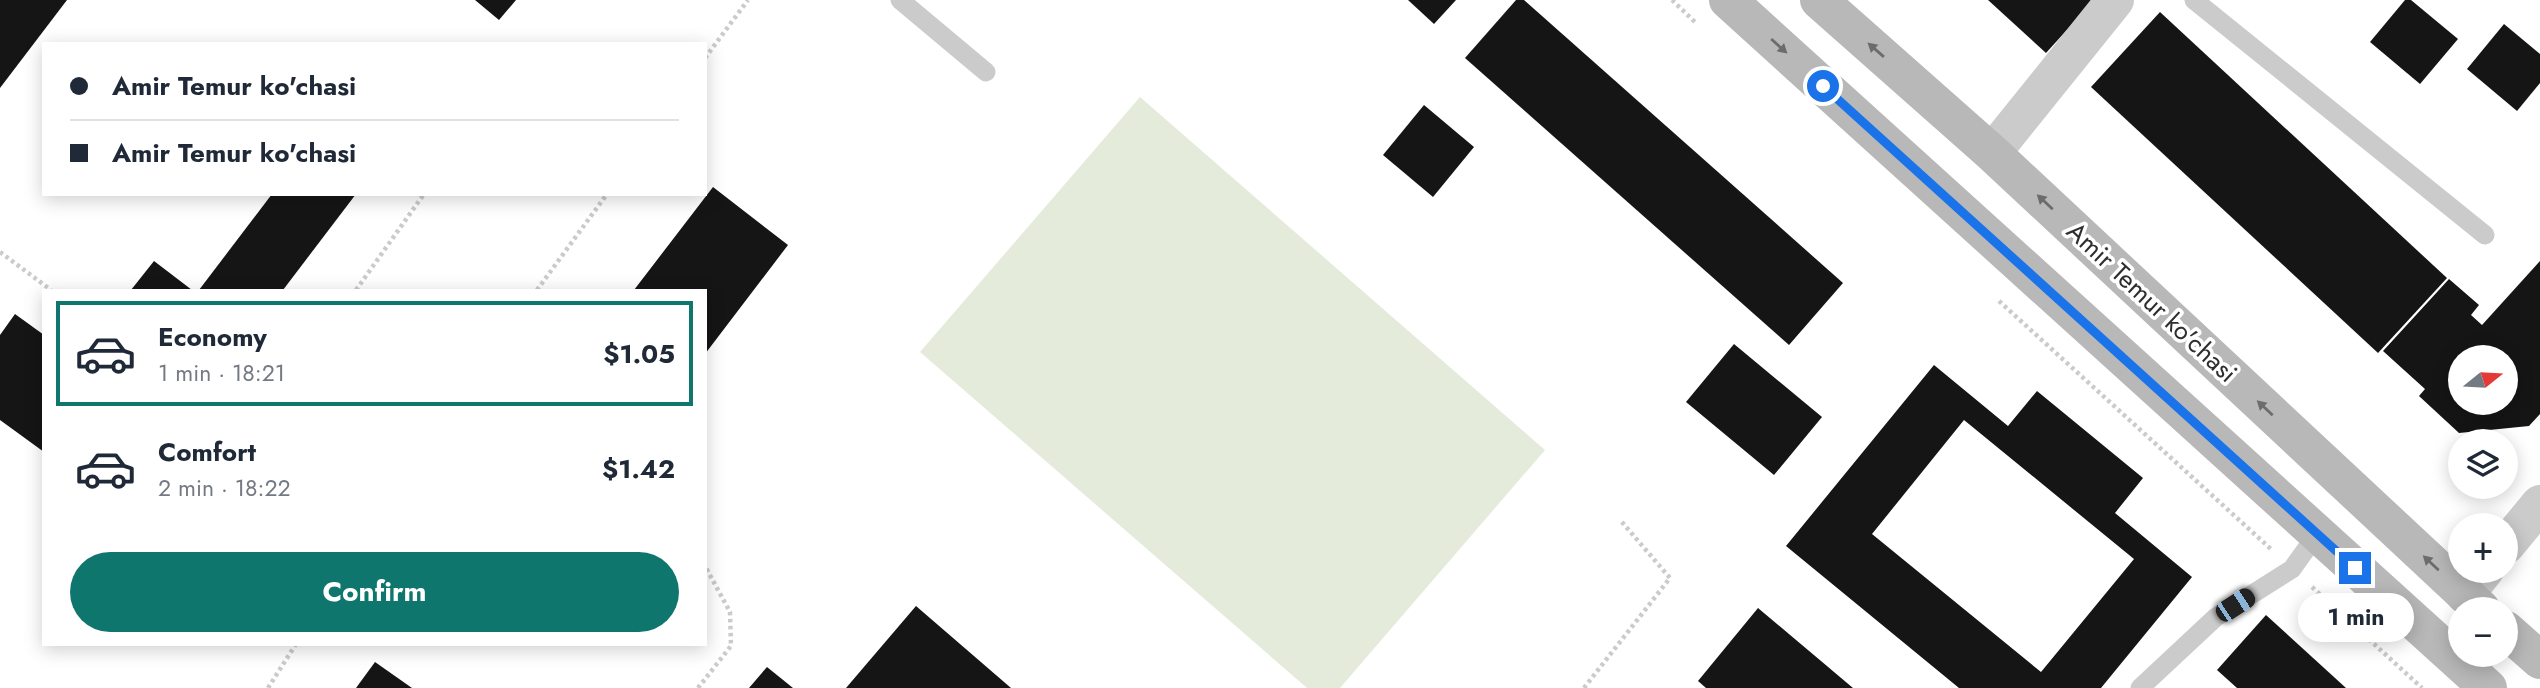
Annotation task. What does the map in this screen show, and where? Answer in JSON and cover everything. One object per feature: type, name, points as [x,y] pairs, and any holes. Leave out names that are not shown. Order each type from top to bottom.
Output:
[{"type":"main road","points":[[1728,0],[2488,688]]},
{"type":"main road","name":"Amir Temur ko'chasi","points":[[1819,0],[2477,591]]},
{"type":"main road","points":[[2518,641],[2540,660]]},
{"type":"street","points":[[1992,153],[2115,0]]},
{"type":"street","points":[[2518,531],[2540,504]]},
{"type":"lane","points":[[900,0],[986,72]]},
{"type":"lane","points":[[2194,0],[2486,235]]},
{"type":"lane","points":[[2140,688],[2216,617],[2292,569],[2317,534]]},
{"type":"path","points":[[707,55],[748,0]]},
{"type":"path","points":[[1671,0],[1702,28]]},
{"type":"path","points":[[357,289],[423,196]]},
{"type":"path","points":[[538,289],[606,196]]},
{"type":"path","points":[[0,252],[50,289]]},
{"type":"path","points":[[1994,296],[2422,688]]},
{"type":"path","points":[[1584,688],[1670,578],[1621,521]]},
{"type":"path","points":[[698,688],[731,646],[730,612],[707,570]]},
{"type":"path","points":[[268,688],[295,646]]},
{"type":"green space","points":[[1140,97],[1545,450],[1340,688],[1307,688],[920,352]]},
{"type":"building","points":[[0,0],[67,0],[0,88]]},
{"type":"building","points":[[475,0],[516,0],[499,20]]},
{"type":"building","points":[[1408,0],[1456,0],[1434,24]]},
{"type":"building","points":[[1516,0],[1524,0],[1843,283],[1789,345],[1465,58]]},
{"type":"building","points":[[1988,0],[2094,0],[2046,53]]},
{"type":"building","points":[[2405,0],[2411,0],[2458,39],[2420,84],[2370,42]]},
{"type":"building","points":[[2160,12],[2447,278],[2378,353],[2091,87]]},
{"type":"building","points":[[2504,24],[2540,54],[2540,83],[2517,111],[2467,69]]},
{"type":"building","points":[[1424,105],[1474,147],[1433,197],[1383,155]]},
{"type":"building","points":[[713,187],[788,245],[707,351],[707,289],[635,289]]},
{"type":"building","points":[[270,196],[354,196],[284,289],[200,289]]},
{"type":"building","points":[[154,261],[191,289],[132,289]]},
{"type":"building","points":[[2540,261],[2540,414],[2529,426],[2455,429],[2419,396],[2425,389],[2383,351],[2449,279],[2479,305],[2471,315],[2482,325]]},
{"type":"building","points":[[15,314],[42,334],[42,451],[0,420],[0,335]]},
{"type":"building","points":[[1734,344],[1822,417],[1774,475],[1686,402]]},
{"type":"building","points":[[1934,365],[2008,426],[2037,391],[2143,478],[2115,513],[2192,577],[2101,688],[1959,688],[1786,546]],"holes":[[[1964,420],[2134,559],[2041,672],[1872,534]]]},
{"type":"building","points":[[916,606],[1011,688],[846,688]]},
{"type":"building","points":[[1758,608],[1853,688],[1706,688],[1698,681]]},
{"type":"building","points":[[2266,615],[2346,688],[2237,688],[2217,670]]},
{"type":"building","points":[[375,662],[412,688],[356,688]]},
{"type":"building","points":[[767,667],[793,688],[749,688]]},
{"type":"route","points":[[1823,86],[2355,568]]}]
